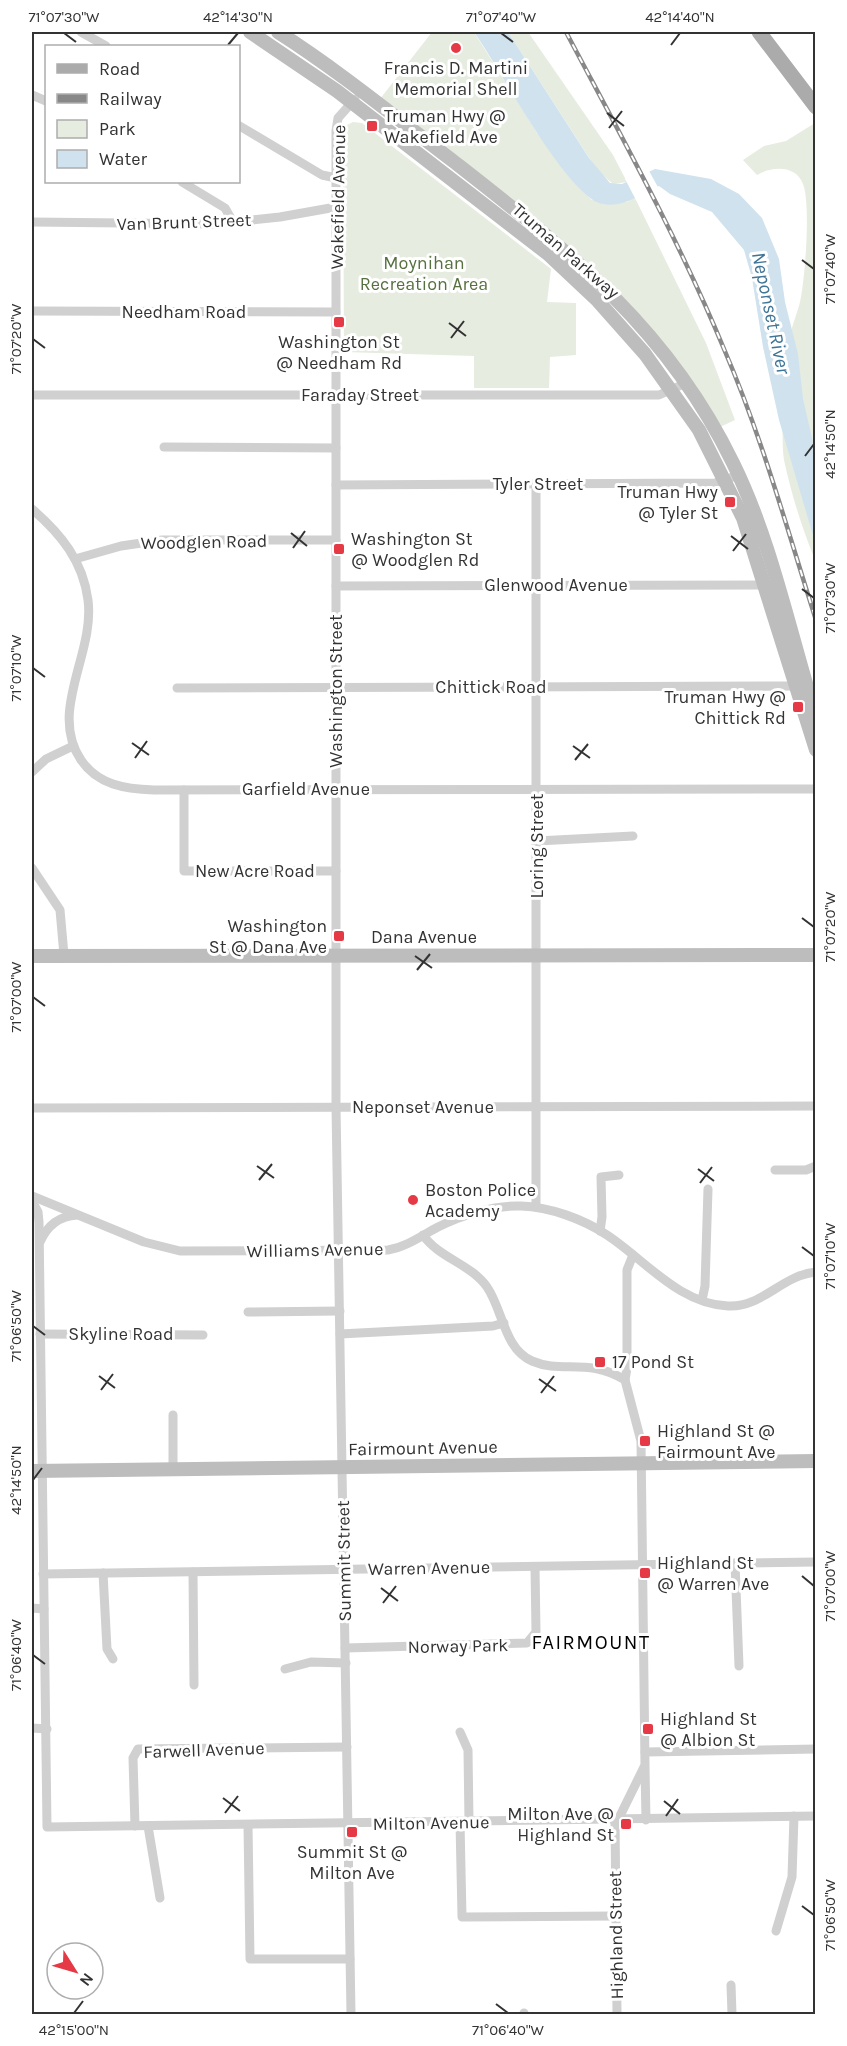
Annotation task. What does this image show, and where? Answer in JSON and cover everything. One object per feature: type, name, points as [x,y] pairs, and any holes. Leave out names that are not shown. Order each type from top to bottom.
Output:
[{"type":"main road","name":"Truman Parkway","points":[[250,32],[352,102],[573,276],[627,332],[673,390],[732,478]]},
{"type":"main road","name":"Truman Parkway","points":[[278,32],[363,92],[581,263],[639,322],[686,383],[719,435],[748,530],[771,584],[801,686],[816,750]]},
{"type":"main road","points":[[759,32],[816,107]]},
{"type":"main road","name":"Truman Parkway","points":[[801,686],[816,717]]},
{"type":"main road","name":"Dana Avenue","points":[[32,956],[816,955]]},
{"type":"main road","name":"Fairmount Avenue","points":[[37,1471],[816,1461]]},
{"type":"street","points":[[81,32],[104,45]]},
{"type":"street","name":"Wakefield Avenue","points":[[336,312],[336,122],[363,92]]},
{"type":"street","points":[[240,126],[322,176],[336,178]]},
{"type":"street","points":[[184,183],[225,208],[233,222]]},
{"type":"street","name":"Van Brunt Street","points":[[32,222],[210,224],[280,217],[336,207]]},
{"type":"street","name":"Needham Road","points":[[32,311],[336,312]]},
{"type":"street","name":"Washington Street","points":[[336,312],[336,1107]]},
{"type":"street","name":"Faraday Street","points":[[32,395],[659,395],[686,383]]},
{"type":"street","points":[[164,447],[336,448]]},
{"type":"street","name":"Tyler Street","points":[[336,485],[715,483],[732,478]]},
{"type":"street","name":"Loring Street","points":[[536,484],[536,1207]]},
{"type":"street","name":"Garfield Avenue","points":[[32,509],[60,536],[75,559],[85,586],[88,622],[68,728],[73,746],[87,767],[114,785],[133,789],[184,790],[816,789]]},
{"type":"street","name":"Woodglen Road","points":[[75,559],[121,546],[153,541],[336,540]]},
{"type":"street","name":"Glenwood Avenue","points":[[336,586],[771,584]]},
{"type":"street","name":"Chittick Road","points":[[177,688],[801,686]]},
{"type":"street","points":[[32,772],[46,759],[73,746]]},
{"type":"street","name":"New Acre Road","points":[[184,790],[184,871],[336,871]]},
{"type":"street","points":[[537,841],[633,836]]},
{"type":"street","points":[[32,868],[60,910],[64,955]]},
{"type":"street","name":"Neponset Avenue","points":[[32,1108],[816,1106]]},
{"type":"street","name":"Summit Street","points":[[336,1107],[351,2014]]},
{"type":"street","points":[[775,1170],[806,1170],[816,1166]]},
{"type":"street","points":[[600,1231],[601,1178],[619,1175]]},
{"type":"street","points":[[702,1300],[705,1286],[708,1189]]},
{"type":"street","points":[[32,1199],[38,1212],[39,1245],[37,1471],[43,1574],[47,1728],[32,1728]]},
{"type":"street","name":"Williams Avenue","points":[[32,1199],[82,1216],[144,1242],[180,1251],[393,1249],[445,1224],[486,1210],[508,1206],[536,1207],[563,1215],[600,1231],[674,1287],[702,1300],[724,1306],[749,1304],[794,1277],[816,1272]]},
{"type":"street","points":[[39,1245],[46,1231],[58,1221],[67,1216],[82,1216]]},
{"type":"street","points":[[423,1235],[484,1284],[516,1349],[532,1361],[592,1366],[625,1380]]},
{"type":"street","name":"Highland Street","points":[[633,1255],[627,1270],[625,1380],[639,1428],[641,1463],[646,1820]]},
{"type":"street","points":[[248,1312],[340,1311]]},
{"type":"street","points":[[340,1334],[493,1326],[504,1323]]},
{"type":"street","name":"Skyline Road","points":[[37,1332],[202,1335]]},
{"type":"street","points":[[172,1415],[173,1469]]},
{"type":"street","name":"Warren Avenue","points":[[43,1574],[816,1562]]},
{"type":"street","points":[[735,1563],[739,1666]]},
{"type":"street","name":"Norway Park","points":[[345,1648],[527,1643],[536,1632],[535,1567]]},
{"type":"street","points":[[193,1572],[194,1685]]},
{"type":"street","points":[[103,1574],[107,1649],[114,1659]]},
{"type":"street","points":[[32,1608],[44,1609]]},
{"type":"street","points":[[285,1669],[311,1662],[346,1663]]},
{"type":"street","name":"Milton Avenue","points":[[47,1728],[47,1827],[816,1816]]},
{"type":"street","points":[[460,1732],[468,1750],[462,1917],[616,1916]]},
{"type":"street","name":"Farwell Avenue","points":[[135,1826],[133,1758],[138,1749],[347,1747]]},
{"type":"street","points":[[645,1752],[816,1749]]},
{"type":"street","name":"Highland Street","points":[[617,2014],[616,1820],[645,1765]]},
{"type":"street","points":[[776,1931],[792,1877],[794,1816]]},
{"type":"street","points":[[248,1825],[250,1959],[350,1959]]},
{"type":"street","points":[[148,1826],[160,1898]]},
{"type":"street","points":[[731,1985],[732,2014]]},
{"type":"green space","points":[[432,32],[474,32],[537,133],[579,188],[592,200],[627,202],[635,198],[706,343],[735,420],[720,427],[656,334],[597,271],[558,236],[380,99]]},
{"type":"green space","points":[[508,32],[528,32],[613,155],[627,182],[613,184],[597,170]]},
{"type":"green space","name":"Moynihan Recreation Area","points":[[353,122],[362,123],[551,269],[547,302],[576,303],[576,355],[550,357],[549,388],[474,388],[474,356],[344,352],[343,134],[347,125]]},
{"type":"green space","points":[[815,123],[815,560],[793,498],[783,448],[788,349],[804,277],[807,224],[805,194],[803,184],[795,173],[776,169],[757,175],[743,160],[764,146],[786,141]]},
{"type":"water","name":"Neponset River","points":[[474,32],[508,32],[589,158],[610,183],[622,184],[655,169],[711,179],[739,194],[762,218],[779,259],[785,302],[798,354],[803,399],[815,451],[815,542],[779,420],[763,347],[752,278],[744,250],[712,212],[670,194],[659,186],[632,200],[618,204],[603,204],[588,196],[553,156]]},
{"type":"pier","points":[[648,169],[659,189],[636,200],[625,179]]},
{"type":"railway","points":[[566,32],[669,228],[707,308],[738,382],[762,449],[816,620]]},
{"type":"place","name":"Francis D. Martini Memorial Shell","points":[[456,48]]},
{"type":"place","name":"Truman Hwy @ Wakefield Ave","points":[[372,126]]},
{"type":"place","name":"Washington St @ Needham Rd","points":[[339,322]]},
{"type":"place","name":"Truman Hwy @ Tyler St","points":[[730,502]]},
{"type":"place","name":"Washington St @ Woodglen Rd","points":[[339,549]]},
{"type":"place","name":"Truman Hwy @ Chittick Rd","points":[[798,707]]},
{"type":"place","name":"Washington St @ Dana Ave","points":[[339,936]]},
{"type":"place","name":"Boston Police Academy","points":[[413,1200]]},
{"type":"place","name":"17 Pond St","points":[[600,1362]]},
{"type":"place","name":"Highland St @ Fairmount Ave","points":[[645,1441]]},
{"type":"place","name":"Highland St @ Warren Ave","points":[[645,1573]]},
{"type":"place","name":"Highland St @ Albion St","points":[[648,1729]]},
{"type":"place","name":"Milton Ave @ Highland St","points":[[626,1824]]},
{"type":"place","name":"Summit St @ Milton Ave","points":[[352,1832]]},
{"type":"district","name":"FAIRMOUNT","points":[[591,1642]]}]
